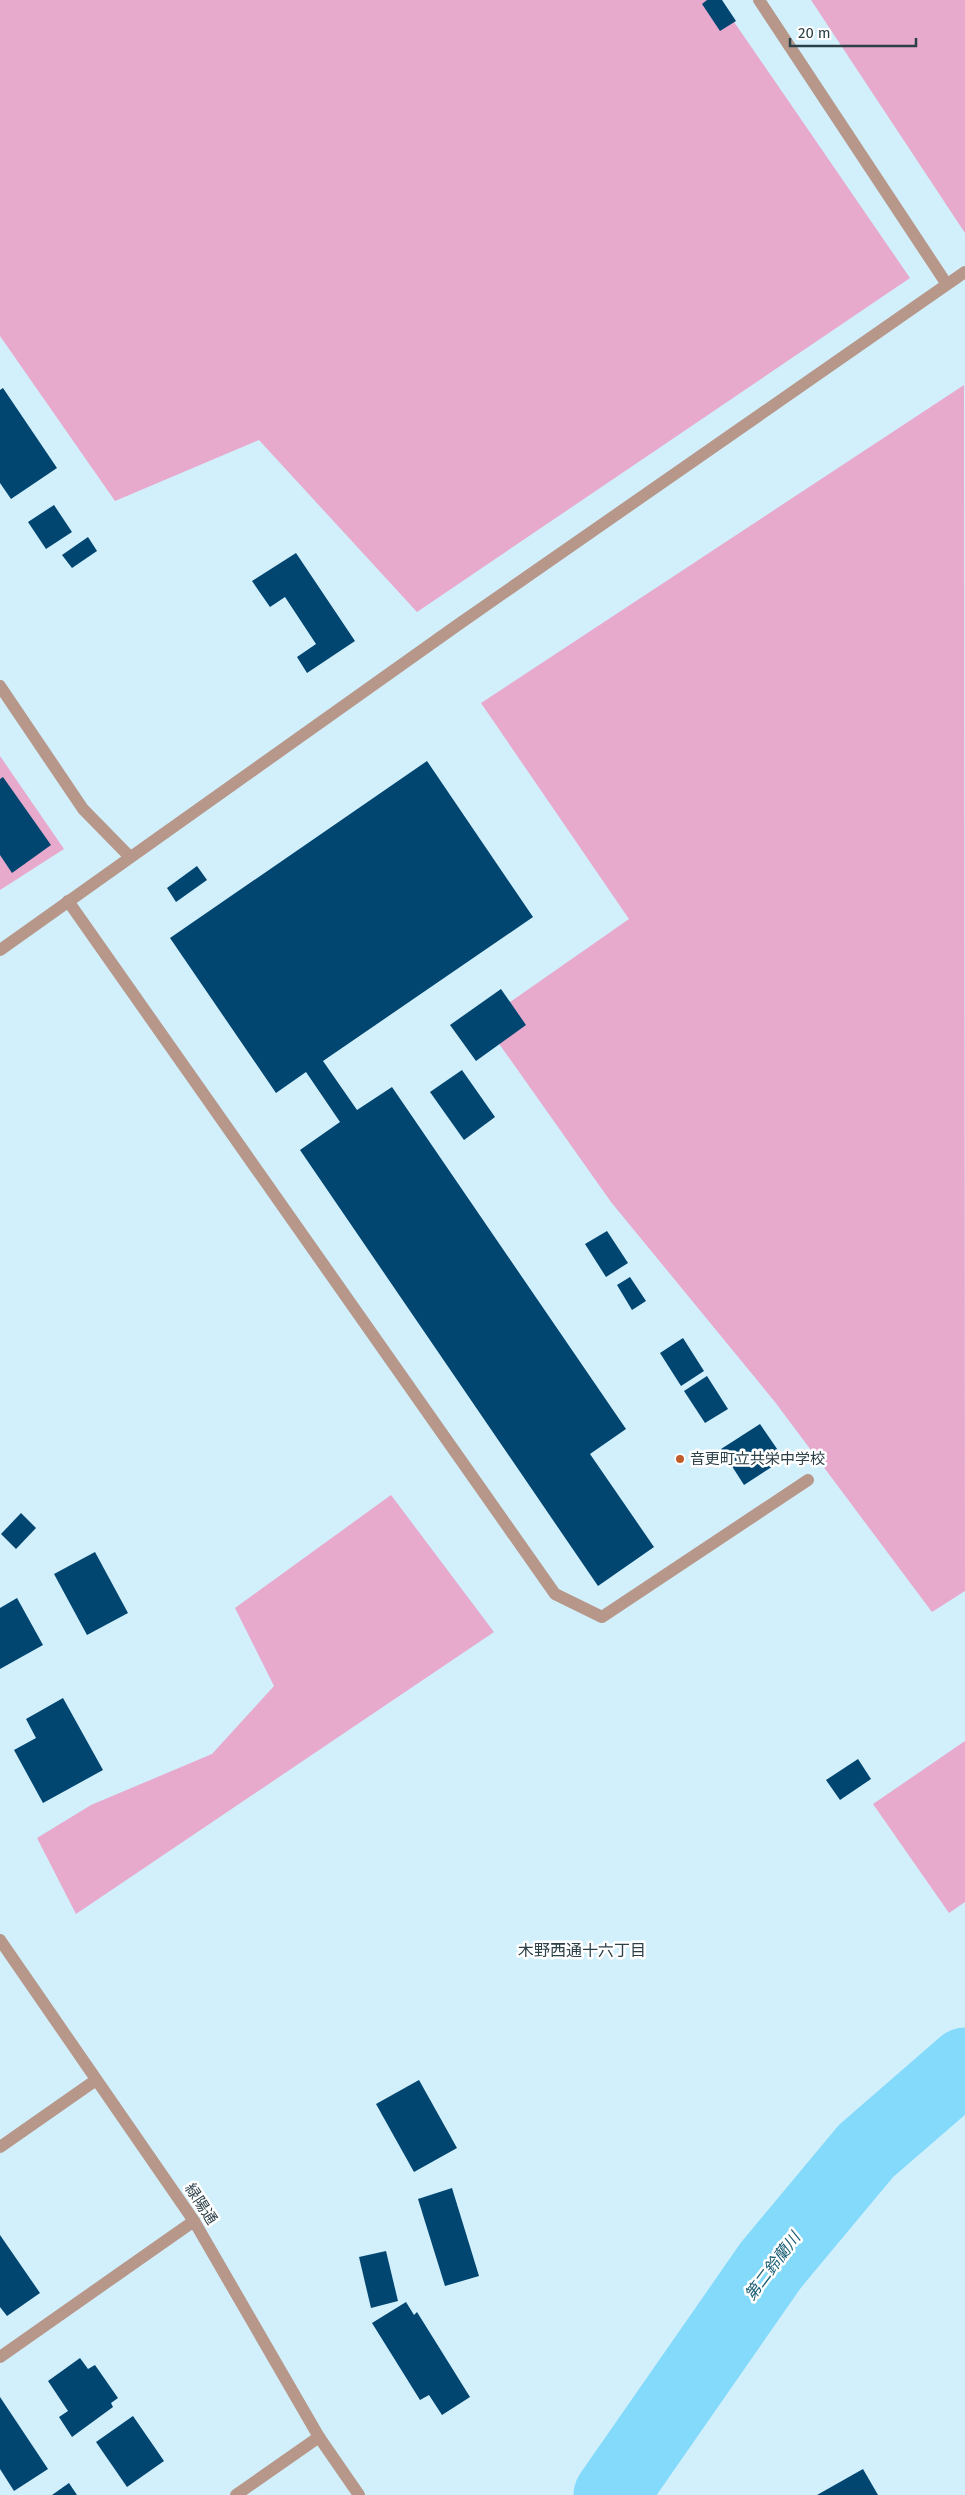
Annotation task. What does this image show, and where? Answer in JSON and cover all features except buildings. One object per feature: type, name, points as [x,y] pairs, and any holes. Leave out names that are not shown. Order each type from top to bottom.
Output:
[{"type":"street","points":[[759,0],[946,283]]},
{"type":"street","points":[[0,950],[467,618],[946,283],[965,272]]},
{"type":"street","points":[[0,686],[83,809],[130,857]]},
{"type":"street","points":[[68,902],[555,1594],[602,1617],[808,1480]]},
{"type":"street","name":"緑陽通","points":[[0,1940],[194,2221],[319,2437],[358,2495]]},
{"type":"street","points":[[0,2147],[96,2080]]},
{"type":"street","points":[[0,2357],[194,2221]]},
{"type":"street","points":[[236,2495],[319,2437]]},
{"type":"shaded area","points":[[0,0],[719,0],[910,278],[417,612],[259,440],[115,501],[0,336]]},
{"type":"shaded area","points":[[811,0],[965,0],[965,233]]},
{"type":"shaded area","points":[[964,385],[965,1591],[932,1612],[775,1402],[611,1202],[483,1021],[629,919],[481,703]]},
{"type":"shaded area","points":[[0,756],[64,849],[0,890]]},
{"type":"shaded area","points":[[391,1495],[494,1632],[76,1914],[37,1838],[91,1805],[212,1754],[274,1686],[235,1608]]},
{"type":"shaded area","points":[[965,1741],[965,1902],[949,1913],[873,1804]]},
{"type":"waterway","name":"第二鈴蘭川","points":[[611,2495],[771,2265],[866,2151],[965,2065]]},
{"type":"place","name":"音更町立共栄中学校","points":[[680,1459]]},
{"type":"district","name":"木野西通十六丁目","points":[[582,1950]]}]
